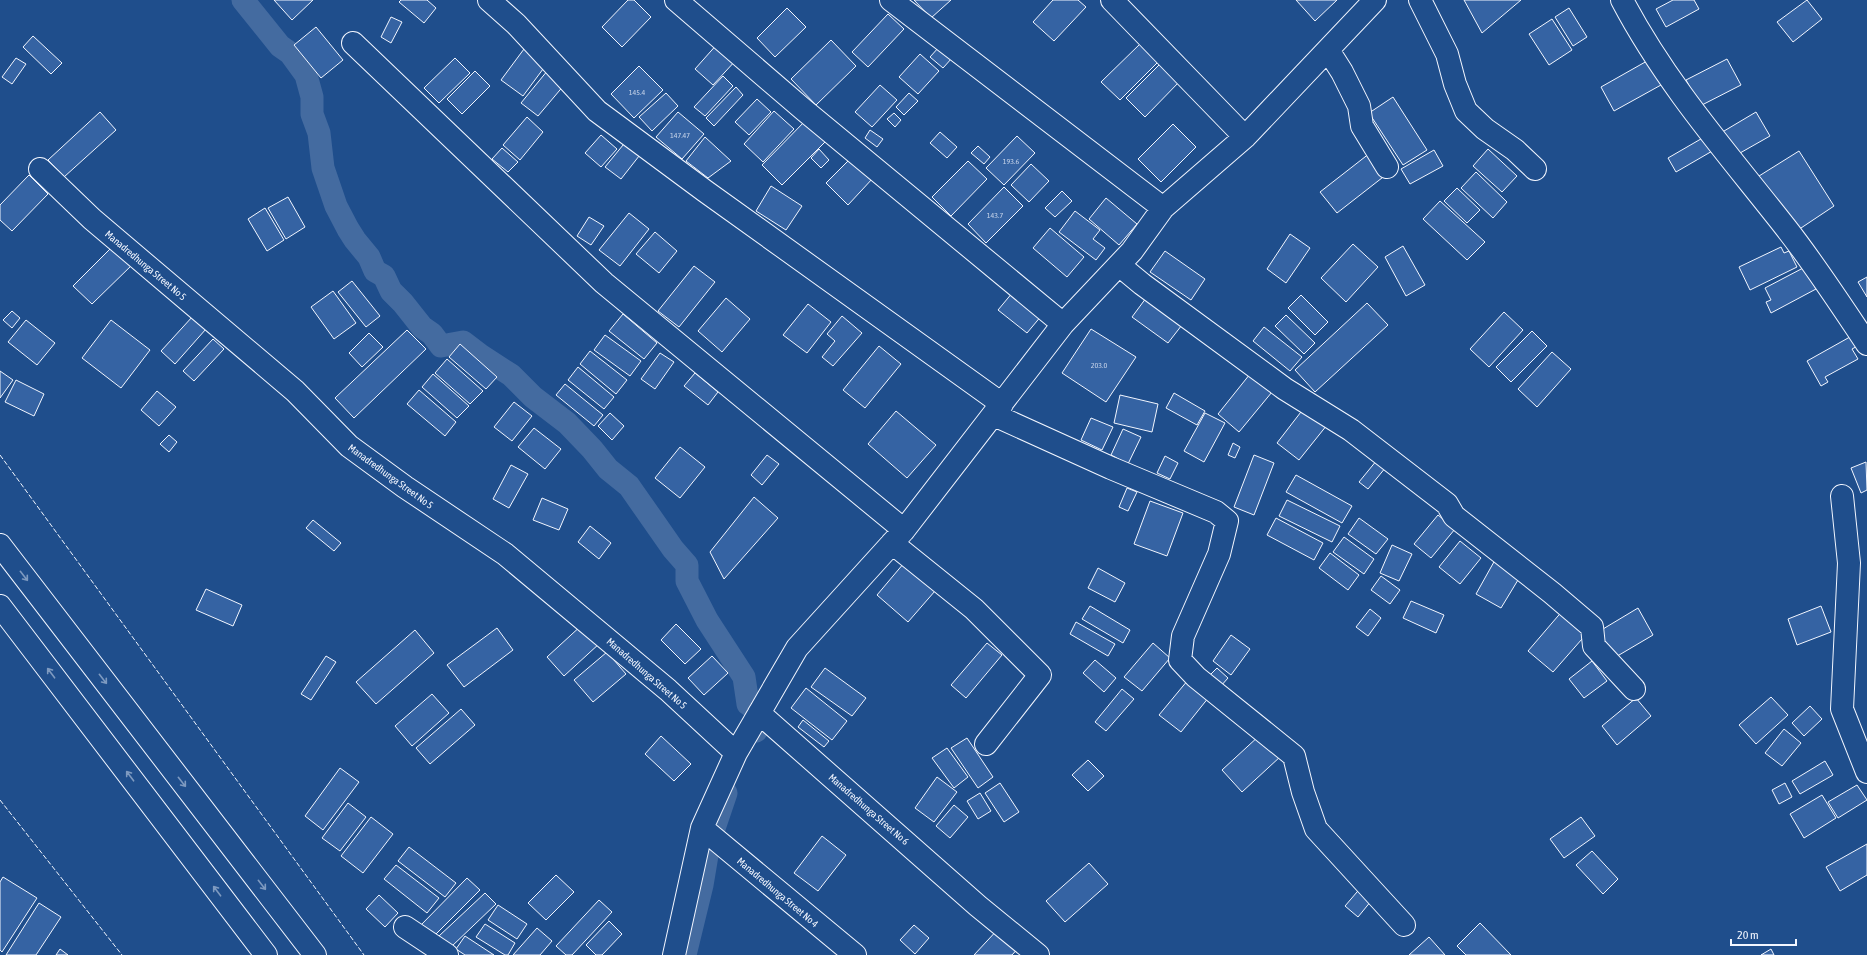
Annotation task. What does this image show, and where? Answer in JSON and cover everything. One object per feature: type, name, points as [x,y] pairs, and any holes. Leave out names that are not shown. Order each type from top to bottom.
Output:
[{"type":"street","points":[[489,0],[516,24],[598,111],[998,410],[1111,468],[1170,491],[1216,512],[1227,521],[1219,554],[1183,636],[1180,660],[1196,677],[1294,756],[1303,792],[1316,829],[1404,924]]},
{"type":"street","points":[[676,0],[804,110],[1063,324]]},
{"type":"street","points":[[891,0],[1163,208]]},
{"type":"street","points":[[1112,0],[1245,137]]},
{"type":"street","points":[[674,955],[702,828],[736,753],[797,648],[898,536],[998,410],[1063,324],[1132,251],[1163,208],[1245,137],[1375,0]]},
{"type":"street","points":[[1420,0],[1447,54],[1454,84],[1466,111],[1485,129],[1516,150],[1535,168]]},
{"type":"street","points":[[1622,0],[1667,77],[1694,114],[1787,229],[1867,344]]},
{"type":"street","points":[[353,43],[604,282],[898,536],[974,609],[1040,676],[986,744]]},
{"type":"street","points":[[1328,50],[1342,72],[1359,106],[1362,126],[1387,167]]},
{"type":"street","name":"Manadredhunga Street No 5","points":[[40,169],[92,219],[295,391],[349,446],[405,487],[505,554],[668,690],[736,753]]},
{"type":"street","points":[[1119,264],[1142,284],[1285,389],[1351,430],[1447,504],[1454,516],[1552,593],[1592,628],[1594,646],[1634,689]]},
{"type":"street","points":[[1842,496],[1850,563],[1842,709],[1867,772]]},
{"type":"street","points":[[0,545],[315,955]]},
{"type":"street","points":[[0,606],[266,955]]},
{"type":"street","name":"Manadredhunga Street No 6","points":[[759,713],[978,906],[1038,955]]},
{"type":"street","name":"Manadredhunga Street No 4","points":[[702,828],[855,955]]},
{"type":"street","points":[[406,927],[447,955]]},
{"type":"building","points":[[274,0],[313,0],[292,20]]},
{"type":"building","points":[[401,0],[427,0],[436,8],[424,23],[399,2]]},
{"type":"building","points":[[628,0],[634,0],[651,17],[622,47],[602,27]]},
{"type":"building","points":[[914,0],[951,0],[931,18]]},
{"type":"building","points":[[1053,0],[1078,0],[1086,7],[1054,41],[1033,22]]},
{"type":"building","points":[[1296,0],[1337,0],[1315,21]]},
{"type":"building","points":[[1464,0],[1521,0],[1482,33]]},
{"type":"building","points":[[1673,0],[1694,0],[1699,9],[1666,27],[1656,9]]},
{"type":"building","points":[[1807,0],[1822,19],[1793,42],[1777,22]]},
{"type":"building","points":[[787,8],[806,27],[775,57],[757,38]]},
{"type":"building","points":[[1569,8],[1587,37],[1573,46],[1555,17]]},
{"type":"building","points":[[888,14],[904,29],[868,67],[852,52]]},
{"type":"building","points":[[391,17],[402,22],[391,43],[381,37]]},
{"type":"building","points":[[1552,19],[1572,50],[1549,65],[1529,34]]},
{"type":"building","points":[[316,27],[343,60],[321,78],[294,45]]},
{"type":"building","points":[[33,36],[62,63],[51,74],[23,47]]},
{"type":"building","points":[[831,40],[856,66],[816,105],[791,79]]},
{"type":"building","points":[[719,42],[737,59],[713,85],[695,69]]},
{"type":"building","points":[[1141,43],[1159,61],[1120,100],[1101,82]]},
{"type":"building","points":[[939,47],[952,58],[943,68],[930,57]]},
{"type":"building","points":[[524,49],[546,65],[523,96],[501,80]]},
{"type":"building","points":[[920,54],[939,71],[918,94],[899,77]]},
{"type":"building","points":[[16,58],[26,64],[12,84],[2,77]]},
{"type":"building","points":[[455,58],[470,73],[439,103],[424,88]]},
{"type":"building","points":[[1727,59],[1741,85],[1700,106],[1686,80]]},
{"type":"building","points":[[1647,61],[1661,85],[1614,111],[1601,87]]},
{"type":"building","points":[[1162,62],[1181,80],[1145,117],[1126,98]]},
{"type":"building","points":[[639,66],[663,90],[634,118],[611,94]]},
{"type":"building","points":[[548,70],[565,84],[538,116],[521,103]]},
{"type":"building","points":[[475,71],[490,86],[462,114],[447,99]]},
{"type":"building","points":[[723,76],[733,86],[705,116],[694,107]]},
{"type":"building","points":[[880,85],[897,100],[872,127],[855,112]]},
{"type":"building","points":[[736,87],[743,95],[714,126],[706,118]]},
{"type":"building","points":[[666,93],[678,106],[652,131],[639,117]]},
{"type":"building","points":[[909,93],[918,101],[904,115],[896,107]]},
{"type":"building","points":[[1393,97],[1427,150],[1403,165],[1369,113]]},
{"type":"building","points":[[757,99],[771,112],[749,135],[735,122]]},
{"type":"building","points":[[774,111],[794,129],[763,162],[744,144]]},
{"type":"building","points":[[100,112],[116,130],[64,177],[48,160]]},
{"type":"building","points":[[678,112],[704,134],[682,159],[656,137]]},
{"type":"building","points":[[1756,112],[1770,136],[1733,157],[1719,134]]},
{"type":"building","points":[[894,113],[901,120],[895,127],[887,119]]},
{"type":"building","points":[[527,117],[543,132],[520,160],[503,145]]},
{"type":"building","points":[[808,118],[829,138],[782,185],[762,165]]},
{"type":"building","points":[[1173,124],[1196,147],[1161,182],[1138,159]]},
{"type":"building","points":[[870,130],[883,139],[877,147],[865,138]]},
{"type":"building","points":[[940,132],[957,147],[947,158],[930,143]]},
{"type":"building","points":[[601,135],[617,149],[601,167],[585,153]]},
{"type":"building","points":[[1017,136],[1035,153],[1004,185],[986,168]]},
{"type":"building","points":[[1706,136],[1714,150],[1676,172],[1668,158]]},
{"type":"building","points":[[705,137],[731,161],[708,178],[686,161]]},
{"type":"building","points":[[628,139],[643,151],[621,179],[605,167]]},
{"type":"building","points":[[978,146],[990,157],[984,164],[971,153]]},
{"type":"building","points":[[502,148],[518,162],[508,172],[492,159]]},
{"type":"building","points":[[819,149],[829,160],[821,168],[811,158]]},
{"type":"building","points":[[1488,149],[1517,176],[1502,192],[1473,166]]},
{"type":"building","points":[[1434,150],[1443,166],[1410,184],[1401,169]]},
{"type":"building","points":[[1799,151],[1834,206],[1795,232],[1759,176]]},
{"type":"building","points":[[1370,153],[1387,174],[1337,213],[1320,192]]},
{"type":"building","points":[[852,157],[873,178],[848,205],[826,183]]},
{"type":"building","points":[[968,161],[987,179],[951,216],[932,197]]},
{"type":"building","points":[[1031,164],[1049,181],[1029,202],[1011,185]]},
{"type":"building","points":[[1476,172],[1507,202],[1493,218],[1461,188]]},
{"type":"building","points":[[29,175],[48,194],[12,231],[0,220],[0,205]]},
{"type":"building","points":[[771,186],[802,206],[786,230],[756,211]]},
{"type":"building","points":[[1004,187],[1023,206],[986,243],[968,224]]},
{"type":"building","points":[[1457,188],[1480,210],[1467,223],[1444,201]]},
{"type":"building","points":[[1062,191],[1072,201],[1055,217],[1045,208]]},
{"type":"building","points":[[288,197],[305,227],[286,239],[268,208]]},
{"type":"building","points":[[1106,198],[1137,224],[1119,245],[1089,219]]},
{"type":"building","points":[[1440,201],[1485,242],[1467,260],[1423,219]]},
{"type":"building","points":[[265,208],[284,240],[267,251],[248,219]]},
{"type":"building","points":[[1075,211],[1100,230],[1093,239],[1105,248],[1096,260],[1059,232]]},
{"type":"building","points":[[629,213],[649,229],[620,266],[599,250]]},
{"type":"building","points":[[589,217],[604,226],[591,245],[577,236]]},
{"type":"building","points":[[1050,228],[1084,257],[1067,277],[1033,248]]},
{"type":"building","points":[[655,232],[677,251],[659,273],[636,254]]},
{"type":"building","points":[[1290,234],[1310,248],[1286,283],[1267,269]]},
{"type":"building","points":[[115,244],[134,263],[92,304],[73,286]]},
{"type":"building","points":[[1353,244],[1378,267],[1346,302],[1321,278]]},
{"type":"building","points":[[1403,246],[1425,285],[1406,296],[1385,257]]},
{"type":"building","points":[[1781,247],[1784,253],[1789,251],[1797,267],[1750,290],[1739,267]]},
{"type":"building","points":[[1165,251],[1205,279],[1191,300],[1150,272]]},
{"type":"building","points":[[694,266],[715,282],[679,327],[658,311]]},
{"type":"building","points":[[1805,267],[1816,289],[1771,313],[1766,302],[1771,300],[1765,288]]},
{"type":"building","points":[[1867,277],[1867,297],[1858,282]]},
{"type":"building","points":[[352,281],[380,316],[366,327],[338,292]]},
{"type":"building","points":[[333,291],[356,323],[334,339],[311,307]]},
{"type":"building","points":[[1013,292],[1042,315],[1027,333],[998,310]]},
{"type":"building","points":[[1149,294],[1185,321],[1168,343],[1132,317]]},
{"type":"building","points":[[1301,295],[1328,322],[1315,335],[1288,308]]},
{"type":"building","points":[[726,298],[750,319],[722,352],[698,331]]},
{"type":"building","points":[[1367,303],[1388,325],[1315,392],[1295,370]]},
{"type":"building","points":[[808,304],[831,322],[807,353],[783,335]]},
{"type":"building","points":[[12,311],[20,318],[12,328],[3,320]]},
{"type":"building","points":[[1504,312],[1523,330],[1489,367],[1470,349]]},
{"type":"building","points":[[623,314],[657,343],[644,359],[609,331]]},
{"type":"building","points":[[1286,315],[1315,343],[1304,354],[1275,326]]},
{"type":"building","points":[[193,316],[206,329],[175,364],[161,351]]},
{"type":"building","points":[[842,316],[862,333],[833,366],[822,357],[835,341],[827,334]]},
{"type":"building","points":[[26,320],[55,343],[37,365],[8,342]]},
{"type":"building","points":[[111,320],[150,350],[121,388],[82,358]]},
{"type":"building","points":[[1264,327],[1302,357],[1290,371],[1253,341]]},
{"type":"building","points":[[1091,329],[1136,357],[1106,402],[1062,373]]},
{"type":"building","points":[[407,330],[426,349],[354,418],[335,398]]},
{"type":"building","points":[[1532,331],[1547,346],[1511,382],[1496,367]]},
{"type":"building","points":[[369,333],[383,347],[362,367],[349,353]]},
{"type":"building","points":[[1857,333],[1863,343],[1852,349],[1858,359],[1825,377],[1828,382],[1821,386],[1807,361]]},
{"type":"building","points":[[605,335],[641,361],[630,376],[594,350]]},
{"type":"building","points":[[213,339],[224,349],[194,381],[183,371]]},
{"type":"building","points":[[460,344],[497,377],[486,389],[449,357]]},
{"type":"building","points":[[879,346],[901,364],[865,408],[843,390]]},
{"type":"building","points":[[590,351],[627,380],[616,394],[580,364]]},
{"type":"building","points":[[1552,352],[1571,369],[1537,407],[1518,389]]},
{"type":"building","points":[[660,353],[674,362],[655,389],[641,379]]},
{"type":"building","points":[[447,359],[483,391],[470,404],[435,373]]},
{"type":"building","points":[[578,367],[614,397],[604,409],[568,380]]},
{"type":"building","points":[[0,371],[13,380],[0,398]]},
{"type":"building","points":[[695,373],[718,392],[708,405],[684,386]]},
{"type":"building","points":[[433,374],[469,406],[457,418],[422,387]]},
{"type":"building","points":[[1250,374],[1272,392],[1239,432],[1218,414]]},
{"type":"building","points":[[16,380],[44,394],[34,416],[5,402]]},
{"type":"building","points":[[565,384],[603,415],[594,426],[556,395]]},
{"type":"building","points":[[419,390],[456,422],[445,436],[407,404]]},
{"type":"building","points":[[157,391],[176,407],[159,426],[141,410]]},
{"type":"building","points":[[1174,393],[1205,411],[1197,425],[1166,408]]},
{"type":"building","points":[[1120,395],[1158,404],[1152,432],[1114,423]]},
{"type":"building","points":[[514,402],[532,416],[512,441],[494,427]]},
{"type":"building","points":[[1304,408],[1327,425],[1299,460],[1277,443]]},
{"type":"building","points":[[896,411],[936,445],[907,478],[868,444]]},
{"type":"building","points":[[610,413],[624,426],[612,440],[598,426]]},
{"type":"building","points":[[1205,413],[1225,423],[1204,462],[1184,451]]},
{"type":"building","points":[[1091,418],[1113,427],[1102,450],[1081,440]]},
{"type":"building","points":[[534,428],[561,449],[545,469],[518,447]]},
{"type":"building","points":[[1123,429],[1141,437],[1128,464],[1111,455]]},
{"type":"building","points":[[169,435],[177,442],[169,452],[160,444]]},
{"type":"building","points":[[1233,443],[1240,447],[1235,458],[1228,455]]},
{"type":"building","points":[[680,447],[705,467],[680,498],[655,478]]},
{"type":"building","points":[[767,455],[779,464],[762,485],[751,475]]},
{"type":"building","points":[[1254,455],[1274,463],[1254,515],[1234,507]]},
{"type":"building","points":[[1165,456],[1178,463],[1170,479],[1157,473]]},
{"type":"building","points":[[1377,460],[1386,467],[1368,489],[1359,482]]},
{"type":"building","points":[[1866,462],[1867,490],[1861,493],[1851,468]]},
{"type":"building","points":[[511,465],[528,474],[509,508],[493,499]]},
{"type":"building","points":[[1296,475],[1352,506],[1342,523],[1286,492]]},
{"type":"building","points":[[1127,488],[1137,492],[1128,511],[1119,507]]},
{"type":"building","points":[[754,497],[778,518],[724,579],[710,552]]},
{"type":"building","points":[[542,498],[568,509],[559,530],[533,520]]},
{"type":"building","points":[[1287,500],[1340,526],[1332,542],[1279,516]]},
{"type":"building","points":[[1150,501],[1183,513],[1167,556],[1134,544]]},
{"type":"building","points":[[1438,515],[1455,529],[1431,558],[1414,544]]},
{"type":"building","points":[[1276,518],[1323,543],[1314,560],[1267,535]]},
{"type":"building","points":[[1359,518],[1388,539],[1376,554],[1348,534]]},
{"type":"building","points":[[313,520],[341,543],[334,551],[306,528]]},
{"type":"building","points":[[590,526],[611,543],[599,559],[578,542]]},
{"type":"building","points":[[1344,537],[1374,559],[1364,574],[1333,552]]},
{"type":"building","points":[[1460,541],[1481,558],[1460,584],[1439,567]]},
{"type":"building","points":[[1392,545],[1412,554],[1399,581],[1380,573]]},
{"type":"building","points":[[1330,553],[1359,575],[1348,590],[1319,568]]},
{"type":"building","points":[[1495,560],[1521,575],[1501,608],[1476,594]]},
{"type":"building","points":[[904,563],[935,591],[908,622],[877,595]]},
{"type":"building","points":[[1098,568],[1125,583],[1115,602],[1088,588]]},
{"type":"building","points":[[1381,576],[1400,590],[1390,604],[1371,590]]},
{"type":"building","points":[[206,589],[242,605],[233,626],[196,610]]},
{"type":"building","points":[[1411,601],[1444,615],[1436,633],[1403,618]]},
{"type":"building","points":[[1090,606],[1130,630],[1123,643],[1082,619]]},
{"type":"building","points":[[1821,606],[1831,632],[1797,645],[1788,619]]},
{"type":"building","points":[[1638,608],[1653,635],[1614,658],[1598,632]]},
{"type":"building","points":[[1370,609],[1381,618],[1368,636],[1356,627]]},
{"type":"building","points":[[1564,609],[1589,631],[1553,672],[1528,651]]},
{"type":"building","points":[[1076,622],[1115,644],[1108,656],[1070,634]]},
{"type":"building","points":[[583,624],[600,643],[564,676],[547,657]]},
{"type":"building","points":[[676,624],[701,649],[685,664],[661,640]]},
{"type":"building","points":[[497,628],[513,650],[464,687],[447,665]]},
{"type":"building","points":[[415,630],[434,653],[376,704],[356,682]]},
{"type":"building","points":[[1231,635],[1250,649],[1231,675],[1213,661]]},
{"type":"building","points":[[987,643],[1002,655],[966,698],[951,685]]},
{"type":"building","points":[[1153,643],[1170,658],[1142,691],[1124,677]]},
{"type":"building","points":[[607,652],[626,674],[593,702],[574,680]]},
{"type":"building","points":[[326,656],[336,662],[311,700],[301,694]]},
{"type":"building","points":[[712,656],[728,673],[704,695],[688,678]]},
{"type":"building","points":[[1095,660],[1116,678],[1104,692],[1083,673]]},
{"type":"building","points":[[1592,661],[1607,681],[1584,698],[1569,679]]},
{"type":"building","points":[[825,668],[866,698],[852,716],[811,687]]},
{"type":"building","points":[[1217,668],[1228,678],[1220,687],[1208,677]]},
{"type":"building","points":[[1188,680],[1209,697],[1181,732],[1159,715]]},
{"type":"building","points":[[806,688],[847,721],[832,740],[791,708]]},
{"type":"building","points":[[1122,689],[1134,699],[1106,731],[1095,722]]},
{"type":"building","points":[[432,694],[449,713],[412,746],[395,726]]},
{"type":"building","points":[[1771,697],[1788,715],[1756,744],[1739,725]]},
{"type":"building","points":[[1636,698],[1651,716],[1617,745],[1602,726]]},
{"type":"building","points":[[1810,706],[1822,719],[1804,736],[1792,723]]},
{"type":"building","points":[[461,709],[475,725],[430,764],[416,748]]},
{"type":"building","points":[[803,720],[829,741],[824,747],[798,727]]},
{"type":"building","points":[[1784,729],[1801,743],[1782,766],[1765,753]]},
{"type":"building","points":[[1260,735],[1281,756],[1242,792],[1222,770]]},
{"type":"building","points":[[661,736],[691,764],[674,781],[645,754]]},
{"type":"building","points":[[967,738],[993,777],[978,788],[951,748]]},
{"type":"building","points":[[947,748],[968,777],[954,788],[932,758]]},
{"type":"building","points":[[1088,760],[1104,776],[1088,791],[1072,775]]},
{"type":"building","points":[[1825,761],[1833,775],[1800,794],[1792,781]]},
{"type":"building","points":[[340,768],[359,782],[323,830],[305,816]]},
{"type":"building","points":[[937,777],[957,792],[934,822],[915,808]]},
{"type":"building","points":[[1000,783],[1019,812],[1004,822],[985,793]]},
{"type":"building","points":[[1785,783],[1792,797],[1779,804],[1772,790]]},
{"type":"building","points":[[1857,785],[1867,800],[1838,818],[1828,802]]},
{"type":"building","points":[[980,793],[991,811],[978,819],[967,801]]},
{"type":"building","points":[[1822,795],[1836,818],[1804,838],[1790,814]]},
{"type":"building","points":[[348,803],[366,817],[340,851],[322,838]]},
{"type":"building","points":[[954,805],[968,817],[950,838],[936,826]]},
{"type":"building","points":[[371,817],[393,834],[363,873],[341,856]]},
{"type":"building","points":[[1581,817],[1595,836],[1564,858],[1550,839]]},
{"type":"building","points":[[822,836],[846,855],[818,891],[794,873]]},
{"type":"building","points":[[1867,844],[1867,875],[1840,891],[1826,867]]},
{"type":"building","points":[[409,847],[456,883],[445,897],[398,861]]},
{"type":"building","points":[[1592,851],[1618,879],[1603,894],[1576,865]]},
{"type":"building","points":[[1089,863],[1108,884],[1065,922],[1046,901]]},
{"type":"building","points":[[396,865],[439,898],[427,913],[384,879]]},
{"type":"building","points":[[556,875],[574,892],[546,920],[528,903]]},
{"type":"building","points":[[3,877],[37,898],[2,952],[0,950],[0,882]]},
{"type":"building","points":[[467,878],[480,890],[432,938],[420,926]]},
{"type":"building","points":[[1363,885],[1376,895],[1358,917],[1345,906]]},
{"type":"building","points":[[485,893],[496,904],[451,947],[439,936]]},
{"type":"building","points":[[379,895],[398,913],[385,927],[366,909]]},
{"type":"building","points":[[599,900],[612,912],[572,955],[566,955],[556,946]]},
{"type":"building","points":[[39,903],[61,917],[36,955],[6,955]]},
{"type":"building","points":[[498,905],[527,924],[517,939],[488,920]]},
{"type":"building","points":[[609,921],[622,934],[602,955],[596,955],[586,945]]},
{"type":"building","points":[[1480,923],[1511,955],[1466,955],[1457,946]]},
{"type":"building","points":[[485,924],[515,943],[508,955],[505,955],[476,937]]},
{"type":"building","points":[[914,925],[929,938],[915,954],[900,940]]},
{"type":"building","points":[[1000,927],[1020,946],[1012,955],[974,955]]},
{"type":"building","points":[[537,928],[552,941],[540,955],[513,955]]},
{"type":"building","points":[[465,936],[494,955],[465,955],[456,949]]},
{"type":"building","points":[[1429,937],[1445,955],[1409,955]]},
{"type":"building","points":[[60,949],[68,955],[56,955]]},
{"type":"building","points":[[1771,949],[1774,955],[1761,955]]},
{"type":"waterway","points":[[243,0],[280,46],[290,53],[306,75],[312,97],[312,114],[319,133],[323,168],[336,206],[355,240],[369,257],[375,271],[384,276],[391,291],[403,303],[422,327],[432,334],[441,346],[463,342],[511,375],[533,397],[567,423],[592,449],[608,469],[629,486],[673,549],[687,565],[687,581],[707,620],[744,677],[748,704],[755,709],[762,719],[756,731]]},
{"type":"waterway","points":[[685,955],[702,885],[709,843],[726,793]]},
{"type":"fence","points":[[0,455],[364,955]]},
{"type":"fence","points":[[0,800],[122,955]]}]
